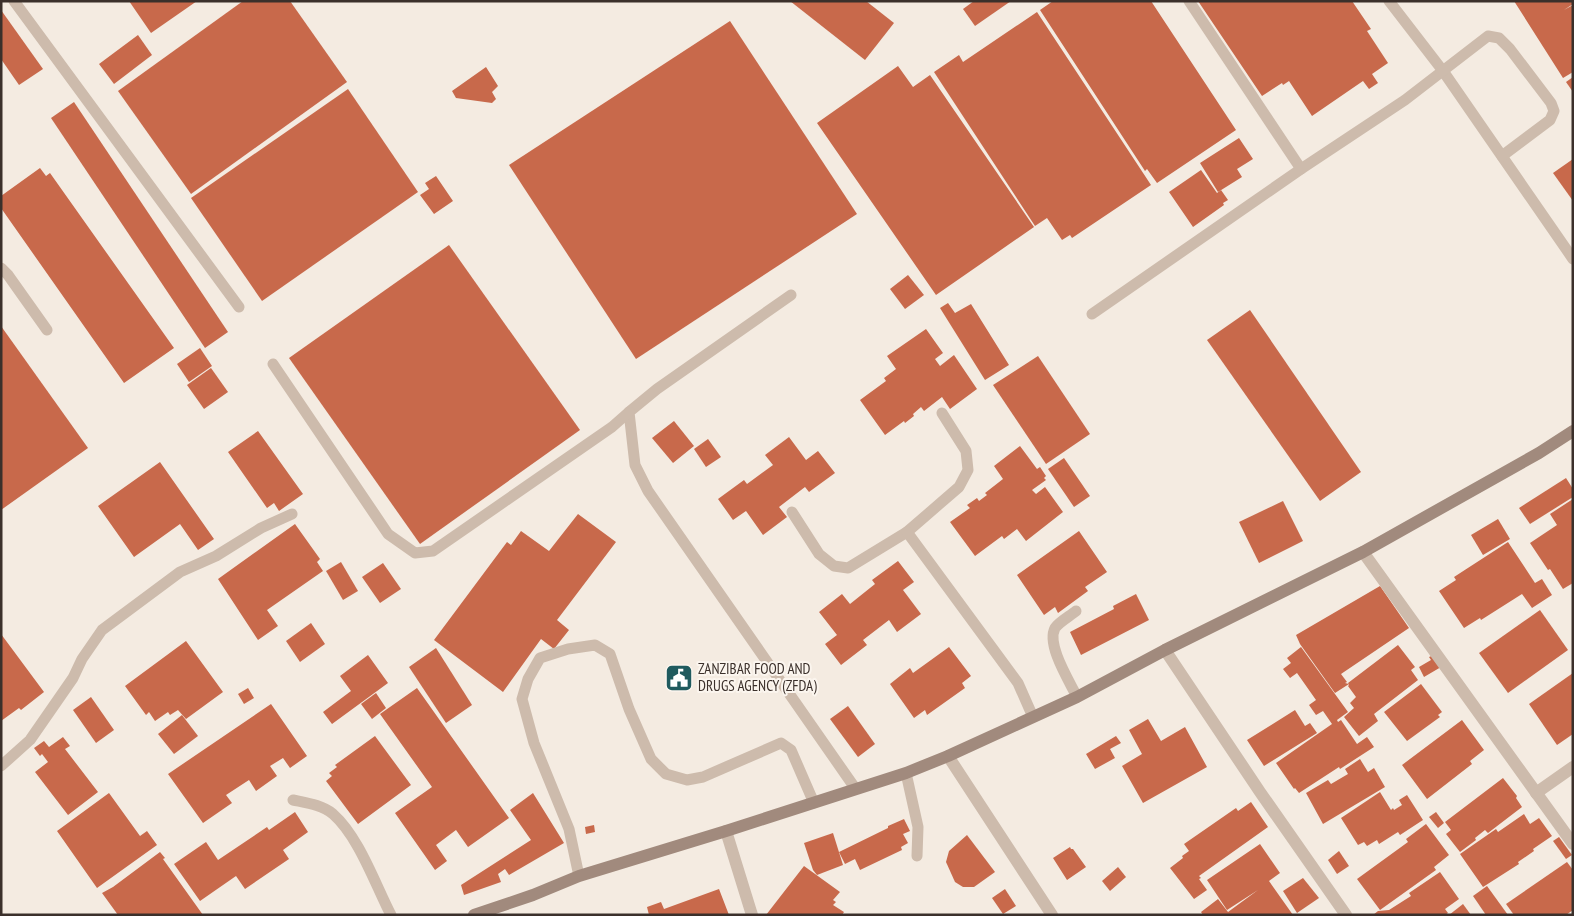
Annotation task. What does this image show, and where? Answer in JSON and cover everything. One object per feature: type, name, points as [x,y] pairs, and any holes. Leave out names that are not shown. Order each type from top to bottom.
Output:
[{"type":"street","points":[[474,915],[579,876],[906,773],[948,756],[1077,697],[1165,650],[1363,552],[1539,453],[1573,431]]},
{"type":"street","points":[[1363,552],[1573,844]]},
{"type":"street","points":[[1165,650],[1260,792],[1346,915]]},
{"type":"street","points":[[948,756],[1052,915]]},
{"type":"street","points":[[1536,792],[1573,767]]},
{"type":"street","points":[[726,831],[752,915]]},
{"type":"lane","points":[[14,1],[239,307]]},
{"type":"lane","points":[[1189,1],[1301,169]]},
{"type":"lane","points":[[1389,1],[1443,71],[1573,259]]},
{"type":"lane","points":[[1092,314],[1301,169],[1405,100],[1488,36],[1499,38],[1510,49],[1551,103],[1554,111],[1550,120],[1502,156]]},
{"type":"lane","points":[[1,268],[8,274],[47,330]]},
{"type":"lane","points":[[273,364],[388,534],[414,553],[433,551],[612,427],[657,389],[791,295]]},
{"type":"lane","points":[[629,412],[635,465],[648,491],[855,788]]},
{"type":"lane","points":[[792,512],[819,554],[834,566],[848,568],[907,532],[959,487],[968,470],[966,451],[942,413]]},
{"type":"lane","points":[[1,766],[30,740],[74,678],[82,659],[102,630],[180,572],[216,556],[261,528],[292,514]]},
{"type":"lane","points":[[907,532],[1018,683],[1033,717]]},
{"type":"lane","points":[[1076,611],[1056,628],[1052,640],[1060,662],[1077,697]]},
{"type":"lane","points":[[579,876],[569,829],[534,743],[522,699],[528,679],[540,658],[568,649],[595,645],[610,654],[629,709],[651,759],[666,774],[687,780],[703,777],[781,743],[790,750],[814,802]]},
{"type":"lane","points":[[906,773],[918,827],[917,856]]},
{"type":"lane","points":[[293,800],[316,805],[332,814],[353,837],[391,915]]},
{"type":"building","points":[[129,1],[197,1],[151,33]]},
{"type":"building","points":[[243,1],[290,1],[347,82],[191,194],[118,91]]},
{"type":"building","points":[[790,1],[866,1],[894,23],[865,60]]},
{"type":"building","points":[[974,1],[1011,1],[975,26],[963,9]]},
{"type":"building","points":[[1053,1],[1151,1],[1236,130],[1157,183],[1147,169],[1145,171],[1040,10]]},
{"type":"building","points":[[1198,1],[1352,1],[1371,29],[1367,31],[1388,63],[1372,74],[1378,83],[1369,89],[1363,81],[1312,116],[1289,81],[1283,85],[1282,83],[1262,96]]},
{"type":"building","points":[[1514,1],[1573,1],[1573,4],[1564,10],[1573,5],[1573,72],[1563,78]]},
{"type":"building","points":[[1,10],[43,69],[19,85],[1,59]]},
{"type":"building","points":[[1037,12],[1151,185],[1072,238],[1070,235],[1062,240],[1047,218],[1035,226],[934,72],[959,55],[963,62]]},
{"type":"building","points":[[730,21],[857,214],[636,359],[509,165]]},
{"type":"building","points":[[138,35],[152,55],[114,84],[99,64]]},
{"type":"building","points":[[898,66],[913,87],[930,75],[1034,227],[936,295],[817,123]]},
{"type":"building","points":[[486,67],[498,86],[492,92],[496,99],[492,103],[456,98],[452,91]]},
{"type":"building","points":[[1573,77],[1573,92],[1566,82]]},
{"type":"building","points":[[348,89],[418,192],[262,301],[191,198]]},
{"type":"building","points":[[74,102],[228,332],[205,348],[51,118]]},
{"type":"building","points":[[1239,138],[1253,159],[1237,169],[1242,177],[1218,192],[1200,163]]},
{"type":"building","points":[[1573,159],[1573,201],[1553,173]]},
{"type":"building","points":[[40,168],[46,176],[50,173],[174,348],[124,383],[1,208],[1,196]]},
{"type":"building","points":[[1201,170],[1217,193],[1221,190],[1228,200],[1223,203],[1224,205],[1193,227],[1169,192]]},
{"type":"building","points":[[436,176],[453,201],[434,214],[420,195],[429,189],[425,183]]},
{"type":"building","points":[[449,245],[580,430],[420,544],[289,358]]},
{"type":"building","points":[[908,275],[924,295],[905,309],[890,289]]},
{"type":"building","points":[[948,303],[955,313],[971,304],[1009,365],[985,380],[940,308]]},
{"type":"building","points":[[1250,310],[1361,472],[1320,501],[1207,340]]},
{"type":"building","points":[[1,326],[88,448],[1,510]]},
{"type":"building","points":[[926,329],[943,353],[935,359],[940,366],[954,355],[977,389],[950,409],[942,397],[924,411],[921,407],[905,423],[904,421],[885,435],[860,400],[886,381],[884,378],[896,369],[887,356]]},
{"type":"building","points":[[200,348],[212,366],[189,382],[177,364]]},
{"type":"building","points":[[1038,356],[1090,434],[1046,464],[993,385]]},
{"type":"building","points":[[211,368],[228,392],[204,409],[187,385]]},
{"type":"building","points":[[674,421],[694,446],[673,463],[652,438]]},
{"type":"building","points":[[258,431],[303,494],[279,511],[274,503],[267,508],[228,452]]},
{"type":"building","points":[[789,437],[806,460],[818,451],[835,473],[809,492],[805,487],[779,507],[787,517],[763,535],[746,511],[733,520],[718,499],[744,480],[747,484],[773,465],[765,455]]},
{"type":"building","points":[[708,439],[721,457],[706,467],[694,449]]},
{"type":"building","points":[[1020,446],[1037,469],[1040,467],[1046,476],[1044,478],[1046,480],[1032,490],[1036,494],[1045,487],[1063,512],[1026,541],[1017,529],[1004,539],[1002,536],[975,556],[950,522],[970,508],[967,505],[977,498],[979,501],[987,495],[985,493],[1003,479],[994,466]]},
{"type":"building","points":[[1064,458],[1090,496],[1074,507],[1048,469]]},
{"type":"building","points":[[160,462],[214,539],[198,550],[180,524],[134,557],[98,506]]},
{"type":"building","points":[[1566,478],[1573,489],[1573,497],[1530,524],[1519,508]]},
{"type":"building","points":[[1573,499],[1573,583],[1563,589],[1530,543],[1557,525],[1550,514]]},
{"type":"building","points":[[1283,501],[1303,541],[1259,563],[1239,522]]},
{"type":"building","points":[[578,514],[616,542],[557,620],[569,630],[554,649],[541,639],[503,692],[434,640],[507,542],[511,545],[521,531],[549,551]]},
{"type":"building","points":[[1498,519],[1510,539],[1483,555],[1471,535]]},
{"type":"building","points":[[295,524],[320,559],[317,562],[323,571],[267,610],[278,626],[258,640],[218,579]]},
{"type":"building","points":[[1079,531],[1107,572],[1085,587],[1088,591],[1058,613],[1055,607],[1044,615],[1017,575]]},
{"type":"building","points":[[1508,542],[1535,583],[1542,579],[1552,595],[1532,608],[1522,594],[1481,620],[1480,618],[1464,628],[1439,591],[1456,580],[1454,577]]},
{"type":"building","points":[[898,561],[914,582],[903,590],[921,614],[897,632],[889,620],[863,640],[867,645],[841,665],[825,644],[837,635],[819,612],[842,594],[850,604],[875,584],[872,580]]},
{"type":"building","points":[[341,562],[358,591],[343,600],[326,571]]},
{"type":"building","points":[[383,563],[401,589],[380,603],[362,577]]},
{"type":"building","points":[[1380,586],[1409,628],[1341,674],[1347,682],[1345,683],[1349,684],[1335,693],[1300,644],[1296,635]]},
{"type":"building","points":[[1136,594],[1149,620],[1081,655],[1070,632],[1114,609],[1113,606]]},
{"type":"building","points":[[1540,610],[1568,650],[1508,693],[1479,653]]},
{"type":"building","points":[[311,623],[325,644],[300,662],[286,641]]},
{"type":"building","points":[[1,634],[44,692],[21,710],[19,708],[1,721]]},
{"type":"building","points":[[186,641],[223,692],[186,719],[178,710],[170,715],[168,712],[155,721],[149,712],[146,715],[125,686]]},
{"type":"building","points":[[1398,645],[1415,667],[1411,670],[1418,680],[1374,714],[1378,721],[1359,736],[1344,717],[1354,708],[1350,703],[1356,697],[1348,683]]},
{"type":"building","points":[[949,647],[971,676],[962,683],[965,688],[927,715],[925,710],[914,718],[890,684],[910,668],[913,673]]},
{"type":"building","points":[[1301,647],[1348,712],[1337,720],[1338,722],[1341,720],[1357,744],[1367,737],[1374,747],[1299,793],[1294,789],[1276,763],[1332,724],[1323,711],[1316,715],[1309,705],[1316,700],[1297,673],[1290,678],[1283,669],[1291,663],[1287,658]]},
{"type":"building","points":[[436,648],[472,705],[446,723],[409,667]]},
{"type":"building","points":[[368,655],[388,683],[332,724],[323,712],[351,691],[340,676]]},
{"type":"building","points":[[1434,655],[1441,667],[1424,677],[1419,667],[1431,660],[1429,657]]},
{"type":"building","points":[[1573,673],[1573,734],[1557,745],[1529,704]]},
{"type":"building","points":[[1421,684],[1442,712],[1438,715],[1440,717],[1407,741],[1384,712]]},
{"type":"building","points":[[248,688],[254,698],[244,704],[238,694]]},
{"type":"building","points":[[417,688],[509,818],[468,847],[456,830],[436,845],[447,861],[435,870],[395,813],[432,787],[380,714]]},
{"type":"building","points":[[376,693],[386,708],[372,719],[361,704]]},
{"type":"building","points":[[91,697],[114,730],[96,743],[73,710]]},
{"type":"building","points":[[271,704],[307,756],[290,768],[283,758],[270,766],[277,776],[256,791],[249,780],[226,795],[232,803],[203,823],[168,774]]},
{"type":"building","points":[[848,706],[875,744],[858,757],[830,719]]},
{"type":"building","points":[[1295,710],[1305,726],[1310,723],[1317,733],[1264,766],[1247,740]]},
{"type":"building","points":[[182,715],[198,736],[174,754],[158,734]]},
{"type":"building","points":[[1148,719],[1161,741],[1185,727],[1207,767],[1143,803],[1122,766],[1142,754],[1129,730]]},
{"type":"building","points":[[1462,720],[1484,750],[1470,761],[1472,764],[1427,799],[1402,765]]},
{"type":"building","points":[[375,736],[411,785],[358,824],[326,781],[332,776],[329,773],[337,767],[335,765]]},
{"type":"building","points":[[1116,736],[1121,743],[1110,749],[1115,758],[1095,769],[1086,754]]},
{"type":"building","points":[[63,737],[70,746],[65,749],[98,792],[68,815],[35,772],[48,762],[34,748],[44,741],[49,747]]},
{"type":"building","points":[[1360,759],[1368,772],[1374,768],[1385,787],[1323,824],[1306,793],[1328,780],[1331,784],[1348,774],[1345,769]]},
{"type":"building","points":[[1503,778],[1517,796],[1516,798],[1522,807],[1488,833],[1485,830],[1475,838],[1476,840],[1460,852],[1446,834],[1451,830],[1445,822]]},
{"type":"building","points":[[1380,792],[1391,810],[1402,805],[1399,800],[1407,795],[1423,820],[1400,835],[1398,832],[1379,844],[1377,840],[1367,846],[1364,842],[1358,845],[1341,818]]},
{"type":"building","points":[[109,793],[140,836],[147,831],[157,845],[97,888],[57,831]]},
{"type":"building","points":[[533,793],[564,843],[509,875],[505,869],[498,874],[501,882],[464,895],[461,885],[531,840],[510,810]]},
{"type":"building","points":[[1251,802],[1268,827],[1199,876],[1207,890],[1194,899],[1170,868],[1189,851],[1184,844],[1236,808],[1238,811]]},
{"type":"building","points":[[295,812],[308,832],[283,850],[289,859],[245,889],[236,876],[200,901],[174,864],[206,842],[218,860],[267,827],[269,830]]},
{"type":"building","points":[[1436,812],[1444,823],[1438,828],[1429,817]]},
{"type":"building","points":[[1524,814],[1530,824],[1539,818],[1552,836],[1533,849],[1534,851],[1518,862],[1519,864],[1483,887],[1460,854],[1496,829],[1498,832]]},
{"type":"building","points":[[904,819],[910,831],[903,834],[908,843],[901,847],[902,850],[860,870],[855,859],[845,864],[839,852]]},
{"type":"building","points":[[1426,824],[1449,855],[1434,867],[1436,870],[1380,910],[1357,879],[1408,842],[1406,839]]},
{"type":"building","points":[[594,825],[595,832],[586,834],[585,827]]},
{"type":"building","points":[[833,833],[843,865],[817,875],[813,870],[804,843]]},
{"type":"building","points":[[967,835],[995,872],[974,887],[963,887],[955,882],[946,862],[949,851]]},
{"type":"building","points":[[1559,837],[1572,855],[1566,859],[1553,841]]},
{"type":"building","points":[[1260,844],[1280,873],[1269,881],[1293,915],[1203,915],[1201,912],[1218,899],[1228,912],[1258,890],[1227,910],[1207,880]]},
{"type":"building","points":[[1070,847],[1086,867],[1067,880],[1053,858]]},
{"type":"building","points":[[1339,851],[1349,866],[1337,874],[1328,860]]},
{"type":"building","points":[[160,852],[203,915],[118,915],[102,893]]},
{"type":"building","points":[[1567,862],[1573,870],[1573,910],[1566,915],[1514,915],[1506,904]]},
{"type":"building","points":[[804,866],[840,892],[833,900],[836,902],[833,905],[844,912],[842,915],[766,915]]},
{"type":"building","points":[[1118,867],[1126,877],[1110,891],[1102,881]]},
{"type":"building","points":[[1440,872],[1459,899],[1445,909],[1448,913],[1445,915],[1373,915],[1378,911],[1389,910],[1411,896],[1409,893]]},
{"type":"building","points":[[1303,878],[1319,898],[1297,913],[1283,891]]},
{"type":"building","points":[[1487,886],[1508,915],[1486,915],[1473,896]]},
{"type":"building","points":[[719,889],[729,915],[649,915],[647,907],[661,902],[664,909]]},
{"type":"building","points":[[1005,889],[1016,906],[1003,914],[992,898]]},
{"type":"building","points":[[1463,904],[1471,915],[1449,915]]},
{"type":"place","name":"ZANZIBAR FOOD AND DRUGS AGENCY (ZFDA)","points":[[679,678]]}]
